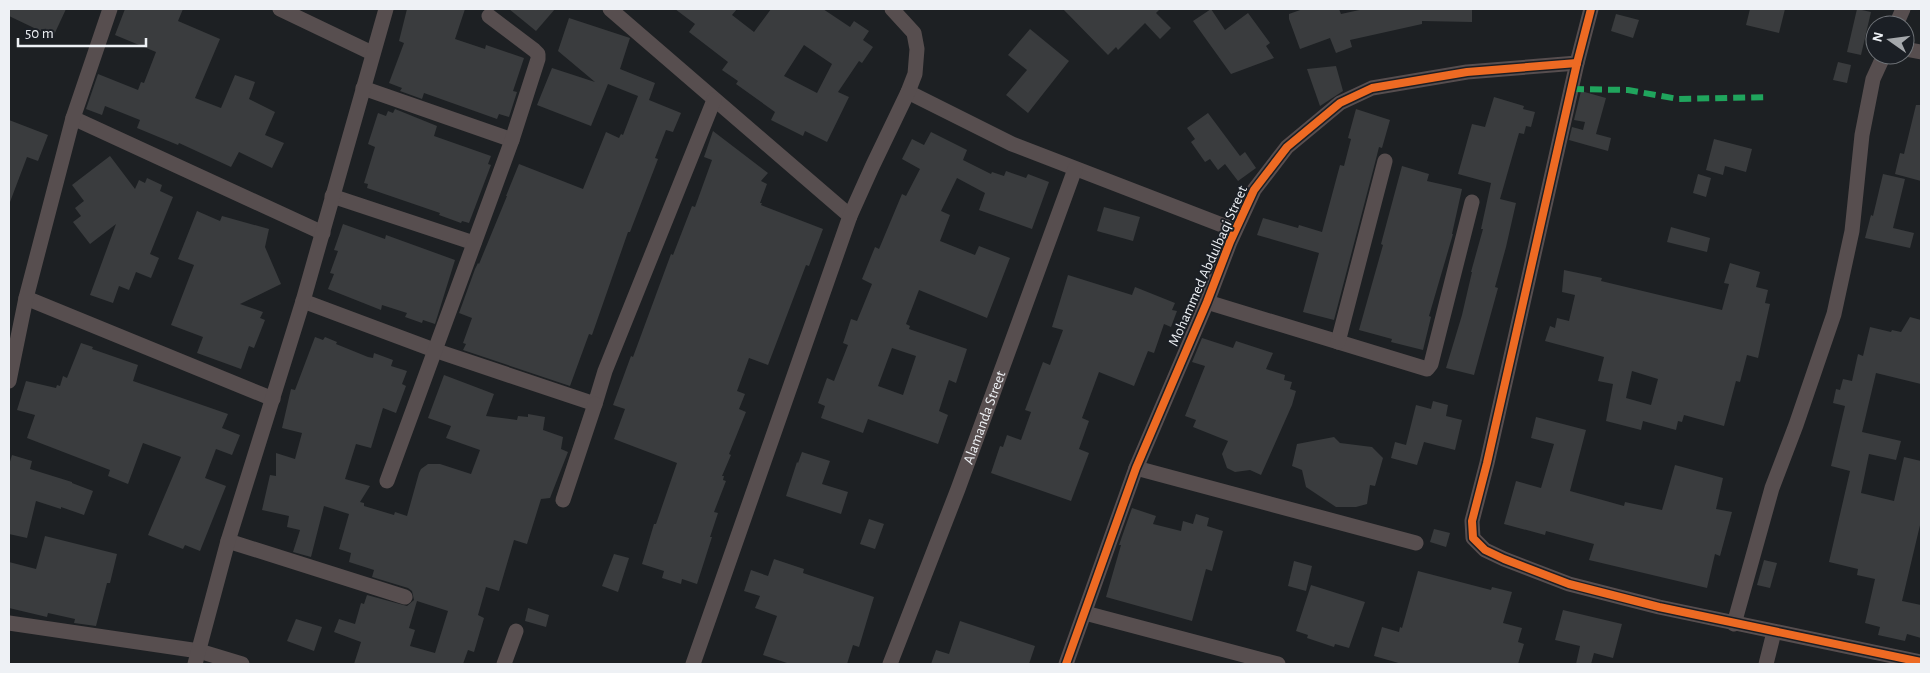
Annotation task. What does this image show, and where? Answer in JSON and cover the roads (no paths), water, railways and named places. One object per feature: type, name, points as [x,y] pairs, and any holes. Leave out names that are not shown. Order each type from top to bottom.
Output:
[{"type":"street","points":[[9,381],[26,298],[72,118],[110,9]]},
{"type":"street","points":[[280,9],[372,53]]},
{"type":"street","points":[[197,658],[228,541],[304,301],[372,53],[386,9]]},
{"type":"street","points":[[610,9],[850,216]]},
{"type":"street","points":[[693,664],[850,216],[915,74],[917,49],[914,33],[892,9]]},
{"type":"street","points":[[1591,9],[1472,521],[1473,538],[1485,550],[1504,560],[1569,584],[1734,624],[1921,662]]},
{"type":"street","points":[[387,481],[512,140],[538,54],[489,16]]},
{"type":"street","name":"Mohammed Abdulbaqi Street","points":[[1066,664],[1136,468],[1207,302],[1235,230],[1254,190],[1287,148],[1340,103],[1372,88],[1467,72],[1577,63]]},
{"type":"street","points":[[1734,624],[1772,488],[1834,314],[1852,231],[1862,135],[1873,79],[1879,65]]},
{"type":"street","points":[[363,88],[512,140]]},
{"type":"street","points":[[908,92],[1012,144],[1235,230]]},
{"type":"street","points":[[564,500],[605,371],[714,100]]},
{"type":"street","points":[[72,118],[323,232]]},
{"type":"street","points":[[1338,342],[1385,161]]},
{"type":"street","name":"Alamanda Street","points":[[890,664],[958,489],[1075,169]]},
{"type":"street","points":[[332,196],[474,243]]},
{"type":"street","points":[[1207,302],[1426,368],[1431,364],[1472,202]]},
{"type":"street","points":[[26,298],[273,399]]},
{"type":"street","points":[[304,301],[434,350],[595,404]]},
{"type":"street","points":[[1136,468],[1416,543]]},
{"type":"street","points":[[228,541],[406,597]]},
{"type":"street","points":[[1085,613],[1278,664]]},
{"type":"street","points":[[9,623],[197,658],[242,664]]},
{"type":"street","points":[[504,664],[516,631]]},
{"type":"street","points":[[1766,664],[1774,632]]}]
